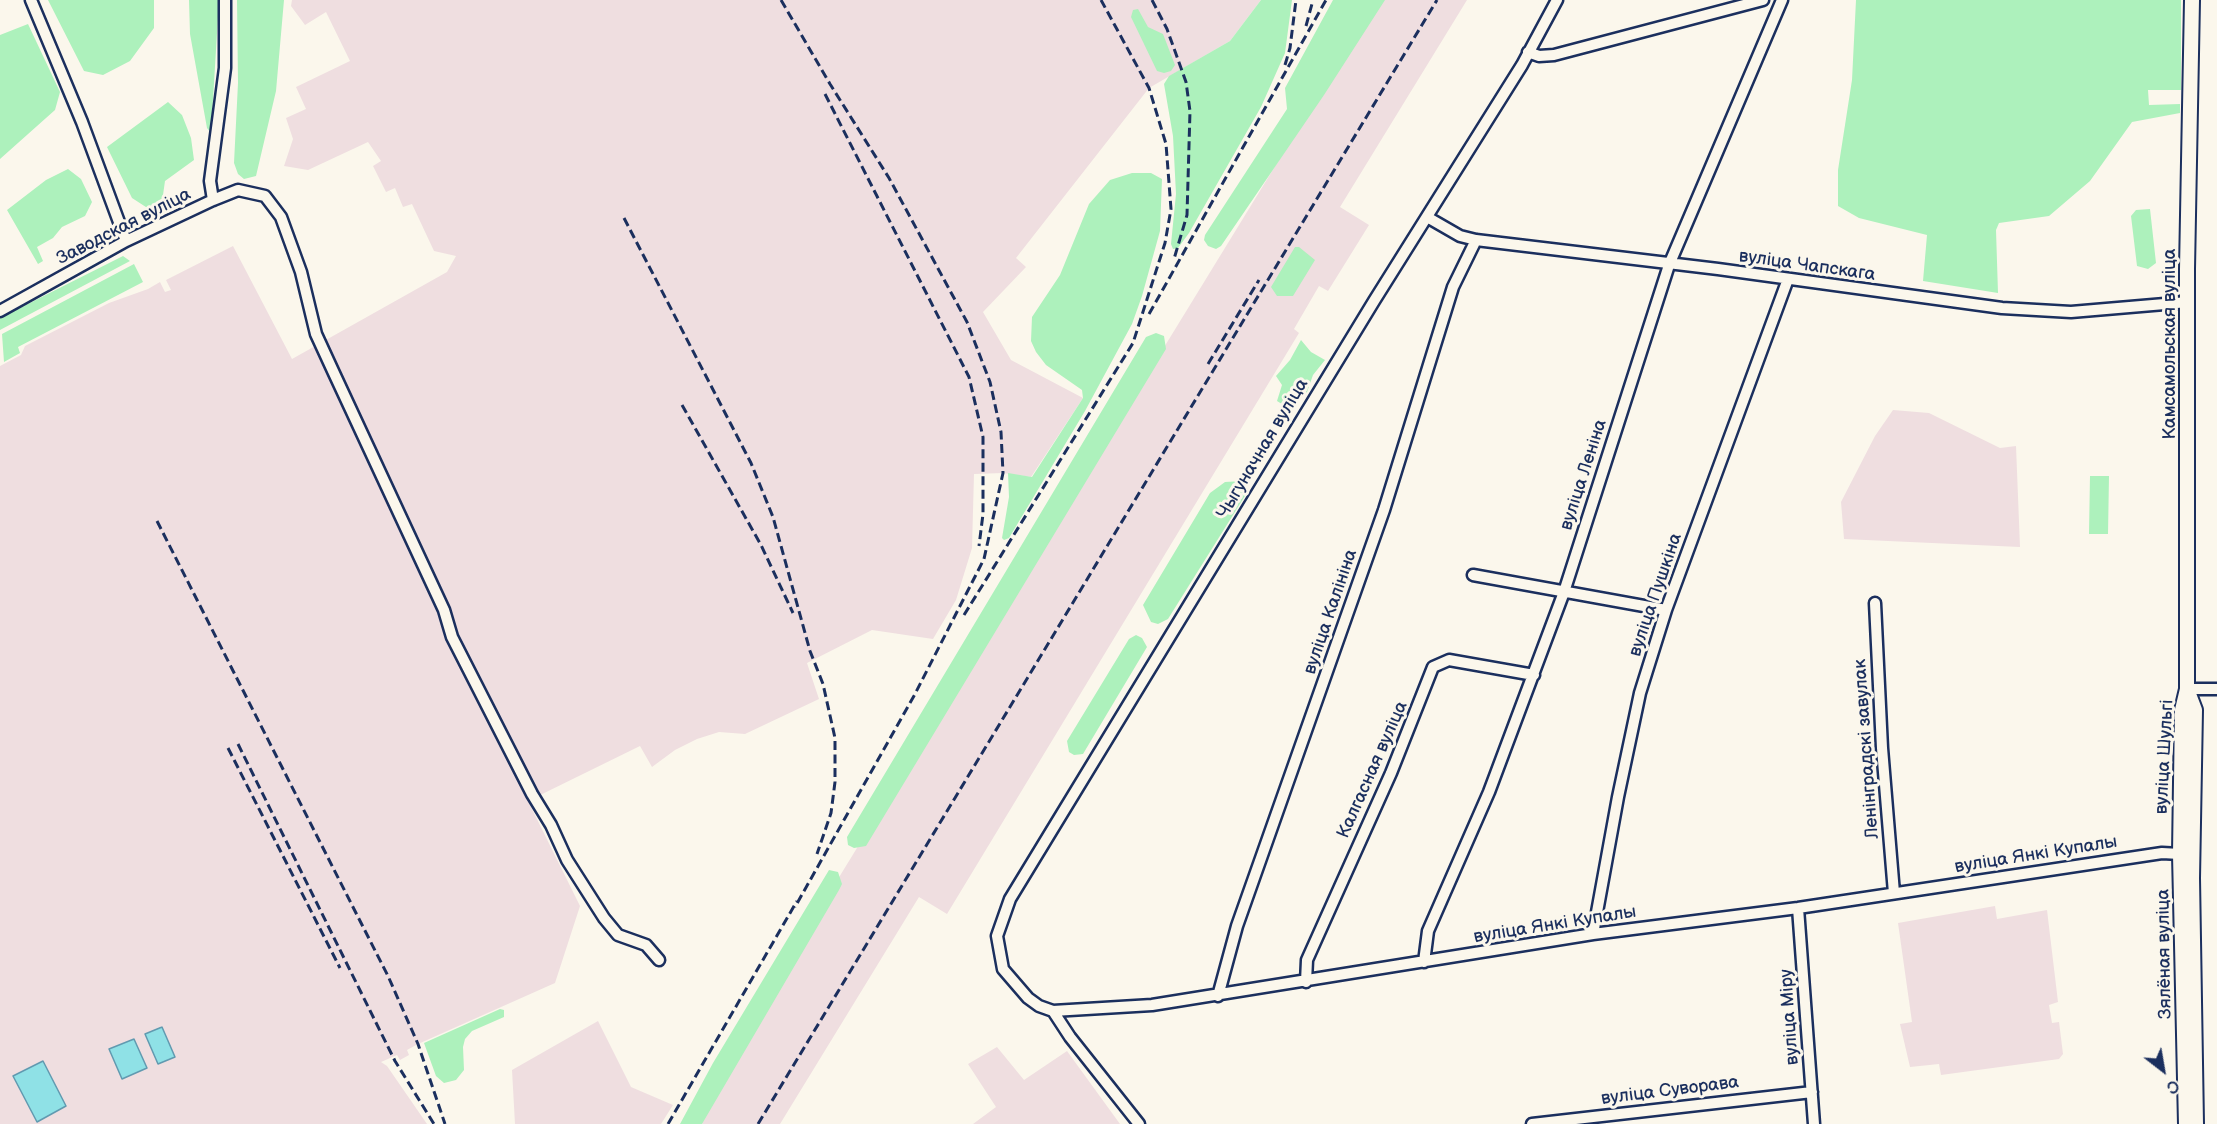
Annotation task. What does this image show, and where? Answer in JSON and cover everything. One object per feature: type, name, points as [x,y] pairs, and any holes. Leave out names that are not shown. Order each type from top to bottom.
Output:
[{"type":"main road","name":"Камсамольская вуліца","points":[[2187,689],[2188,303],[2192,0]]},
{"type":"main road","name":"вуліца Шульгі","points":[[2186,856],[2182,710],[2187,689]]},
{"type":"main road","name":"Зялёная вуліца","points":[[2186,856],[2186,1124]]},
{"type":"main road","name":"Зялёная вуліца","points":[[2186,856],[2196,1124]]},
{"type":"street","points":[[32,0],[82,122],[126,241]]},
{"type":"street","name":"Заводская вуліца","points":[[0,311],[126,241],[213,200],[210,181],[218,137],[225,68],[225,0]]},
{"type":"street","name":"Чыгуначная вуліца","points":[[1053,1011],[1039,1006],[1028,998],[1003,969],[997,943],[1002,918],[1010,899],[1528,52],[1557,0]]},
{"type":"street","points":[[1528,52],[1539,56],[1554,55],[1763,0]]},
{"type":"street","name":"вуліца Леніна","points":[[1424,962],[1428,931],[1489,792],[1564,592],[1669,265],[1782,0]]},
{"type":"street","points":[[213,200],[238,190],[265,196],[281,217],[302,272],[316,334],[444,610],[452,638],[567,860],[604,918],[618,935],[646,945],[659,960]]},
{"type":"street","name":"вуліца Чапскага","points":[[1427,217],[1460,236],[1476,240],[1788,279],[1895,296],[2036,311],[2105,311],[2188,303]]},
{"type":"street","name":"вуліца Калініна","points":[[1218,996],[1237,926],[1387,500],[1453,287],[1476,240]]},
{"type":"street","name":"вуліца Пушкіна","points":[[1593,934],[1640,693],[1666,610],[1788,279]]},
{"type":"street","points":[[1473,575],[1666,610]]},
{"type":"street","name":"Ленінградскі завулак","points":[[1875,603],[1882,748],[1894,893]]},
{"type":"street","name":"Калгасная вуліца","points":[[1306,982],[1307,960],[1395,764],[1432,667],[1449,660],[1534,675]]},
{"type":"street","points":[[2187,689],[2217,689]]},
{"type":"street","name":"вуліца Янкі Купалы","points":[[1053,1011],[1152,1005],[1218,996],[1593,934],[1798,908],[2162,853],[2186,856]]},
{"type":"street","name":"вуліца Міру","points":[[1798,908],[1814,1124]]},
{"type":"street","points":[[1053,1011],[1070,1037],[1139,1124]]},
{"type":"street","name":"вуліца Суворава","points":[[1532,1124],[1812,1092]]},
{"type":"shaded area","points":[[292,0],[1261,0],[1230,41],[1149,88],[1016,258],[1026,267],[983,312],[1011,360],[1083,398],[1031,477],[1003,473],[974,474],[972,548],[956,600],[933,639],[872,630],[807,663],[819,699],[745,734],[719,732],[697,739],[675,750],[652,767],[640,746],[528,801],[580,906],[555,983],[418,1044],[407,1050],[409,1055],[400,1060],[397,1055],[381,1062],[387,1066],[427,1124],[0,1124],[0,366],[21,355],[25,346],[109,303],[148,289],[160,282],[165,292],[171,290],[166,280],[233,246],[292,359],[447,272],[456,256],[434,251],[412,204],[403,207],[395,188],[386,192],[373,166],[381,161],[368,142],[308,170],[284,166],[293,139],[286,118],[306,109],[296,87],[350,61],[326,12],[305,25],[291,6]]},
{"type":"shaded area","points":[[1377,0],[1467,0],[1340,207],[1369,225],[1328,291],[1319,286],[1294,329],[1299,333],[947,914],[919,897],[780,1124],[703,1124],[692,1117]]},
{"type":"shaded area","points":[[1893,410],[1929,413],[2000,448],[2016,446],[2020,547],[1844,539],[1841,502],[1875,436]]},
{"type":"shaded area","points":[[1995,906],[1997,919],[2047,910],[2058,1002],[2049,1005],[2052,1023],[2059,1022],[2063,1054],[2059,1059],[1941,1075],[1939,1064],[1910,1067],[1900,1024],[1912,1022],[1898,923]]},
{"type":"shaded area","points":[[598,1021],[631,1087],[673,1105],[661,1124],[515,1124],[512,1070]]},
{"type":"shaded area","points":[[997,1047],[1024,1080],[1067,1051],[1120,1124],[973,1124],[996,1107],[968,1064]]},
{"type":"green space","points":[[48,0],[154,0],[154,28],[130,61],[103,75],[84,71]]},
{"type":"green space","points":[[189,0],[219,0],[211,133],[207,128],[190,34]]},
{"type":"green space","points":[[237,0],[284,0],[276,91],[256,176],[244,179],[238,174],[234,163],[238,83]]},
{"type":"green space","points":[[1261,0],[1292,0],[1285,53],[1261,107],[1189,233],[1178,248],[1173,249],[1171,244],[1176,194],[1173,136],[1164,84],[1169,76],[1230,41]]},
{"type":"green space","points":[[1333,0],[1385,0],[1324,95],[1221,246],[1216,249],[1208,246],[1204,240],[1205,235],[1287,109],[1285,88]]},
{"type":"green space","points":[[1856,0],[2181,0],[2181,90],[2148,90],[2149,105],[2180,104],[2180,113],[2132,122],[2090,181],[2049,216],[1999,223],[1996,230],[1998,293],[1923,281],[1927,235],[1859,218],[1838,206],[1838,170],[1852,80]]},
{"type":"green space","points":[[1138,9],[1148,27],[1163,34],[1175,65],[1171,71],[1164,73],[1157,71],[1131,17],[1133,10]]},
{"type":"green space","points":[[28,24],[60,92],[55,110],[0,159],[0,35]]},
{"type":"green space","points":[[168,102],[182,115],[191,138],[194,160],[165,181],[162,202],[149,209],[132,198],[107,147]]},
{"type":"green space","points":[[68,169],[81,179],[92,202],[85,216],[62,227],[53,238],[37,247],[43,261],[38,264],[7,210],[46,180]]},
{"type":"green space","points":[[1132,173],[1151,173],[1162,179],[1160,231],[1142,296],[1132,324],[1085,411],[1009,538],[1004,540],[1002,538],[1009,497],[1008,473],[1032,477],[1083,398],[1082,390],[1046,365],[1036,352],[1031,341],[1032,317],[1060,275],[1089,204],[1110,180]]},
{"type":"green space","points":[[2150,209],[2156,263],[2148,269],[2137,266],[2131,216],[2136,210]]},
{"type":"green space","points":[[1295,247],[1299,247],[1315,260],[1293,296],[1277,296],[1271,287]]},
{"type":"green space","points":[[123,256],[130,261],[0,330],[0,318]]},
{"type":"green space","points":[[134,264],[143,282],[18,347],[20,353],[4,362],[2,334]]},
{"type":"green space","points":[[1156,333],[1164,336],[1166,349],[866,846],[854,848],[848,845],[847,837],[1146,337]]},
{"type":"green space","points":[[1301,340],[1311,352],[1325,360],[1313,375],[1307,392],[1290,409],[1277,401],[1282,385],[1276,376],[1290,360]]},
{"type":"green space","points":[[2090,476],[2109,476],[2108,534],[2089,534]]},
{"type":"green space","points":[[1242,481],[1248,491],[1168,619],[1158,624],[1151,622],[1143,605],[1210,493],[1225,482]]},
{"type":"green space","points":[[1136,635],[1142,638],[1147,647],[1083,754],[1074,755],[1069,752],[1067,741],[1129,639]]},
{"type":"green space","points":[[829,870],[838,872],[842,884],[839,890],[702,1124],[680,1124],[713,1063]]},
{"type":"green space","points":[[500,1009],[504,1010],[504,1017],[472,1031],[465,1039],[464,1070],[456,1080],[444,1083],[436,1076],[424,1043]]},
{"type":"water","points":[[162,1027],[175,1057],[158,1064],[145,1034]]},
{"type":"water","points":[[134,1039],[147,1068],[122,1079],[109,1049]]},
{"type":"water","points":[[43,1061],[66,1106],[37,1122],[13,1076]]},
{"type":"railway","points":[[781,0],[889,178],[967,322],[990,382],[1001,432],[1003,473],[984,559],[915,694],[795,907]]},
{"type":"railway","points":[[964,615],[1133,343],[1165,243],[1171,209],[1166,144],[1149,88],[1101,0]]},
{"type":"railway","points":[[1152,0],[1167,29],[1186,82],[1190,111],[1187,215],[1174,259]]},
{"type":"railway","points":[[1285,65],[1290,48],[1296,0]]},
{"type":"railway","points":[[1306,26],[1313,0]]},
{"type":"railway","points":[[1149,314],[1326,0]]},
{"type":"railway","points":[[758,1124],[1437,0]]},
{"type":"railway","points":[[825,94],[969,377],[983,437],[983,514],[979,546]]},
{"type":"railway","points":[[624,218],[751,463],[773,517],[810,651],[823,684],[835,738],[835,782],[831,813],[817,854]]},
{"type":"railway","points":[[1208,364],[1259,280]]},
{"type":"railway","points":[[682,405],[761,545],[793,613]]},
{"type":"railway","points":[[157,521],[388,976],[418,1044],[445,1124]]},
{"type":"railway","points":[[238,744],[395,1061],[434,1124]]},
{"type":"railway","points":[[228,748],[340,968]]},
{"type":"railway","points":[[668,1124],[797,901]]}]
